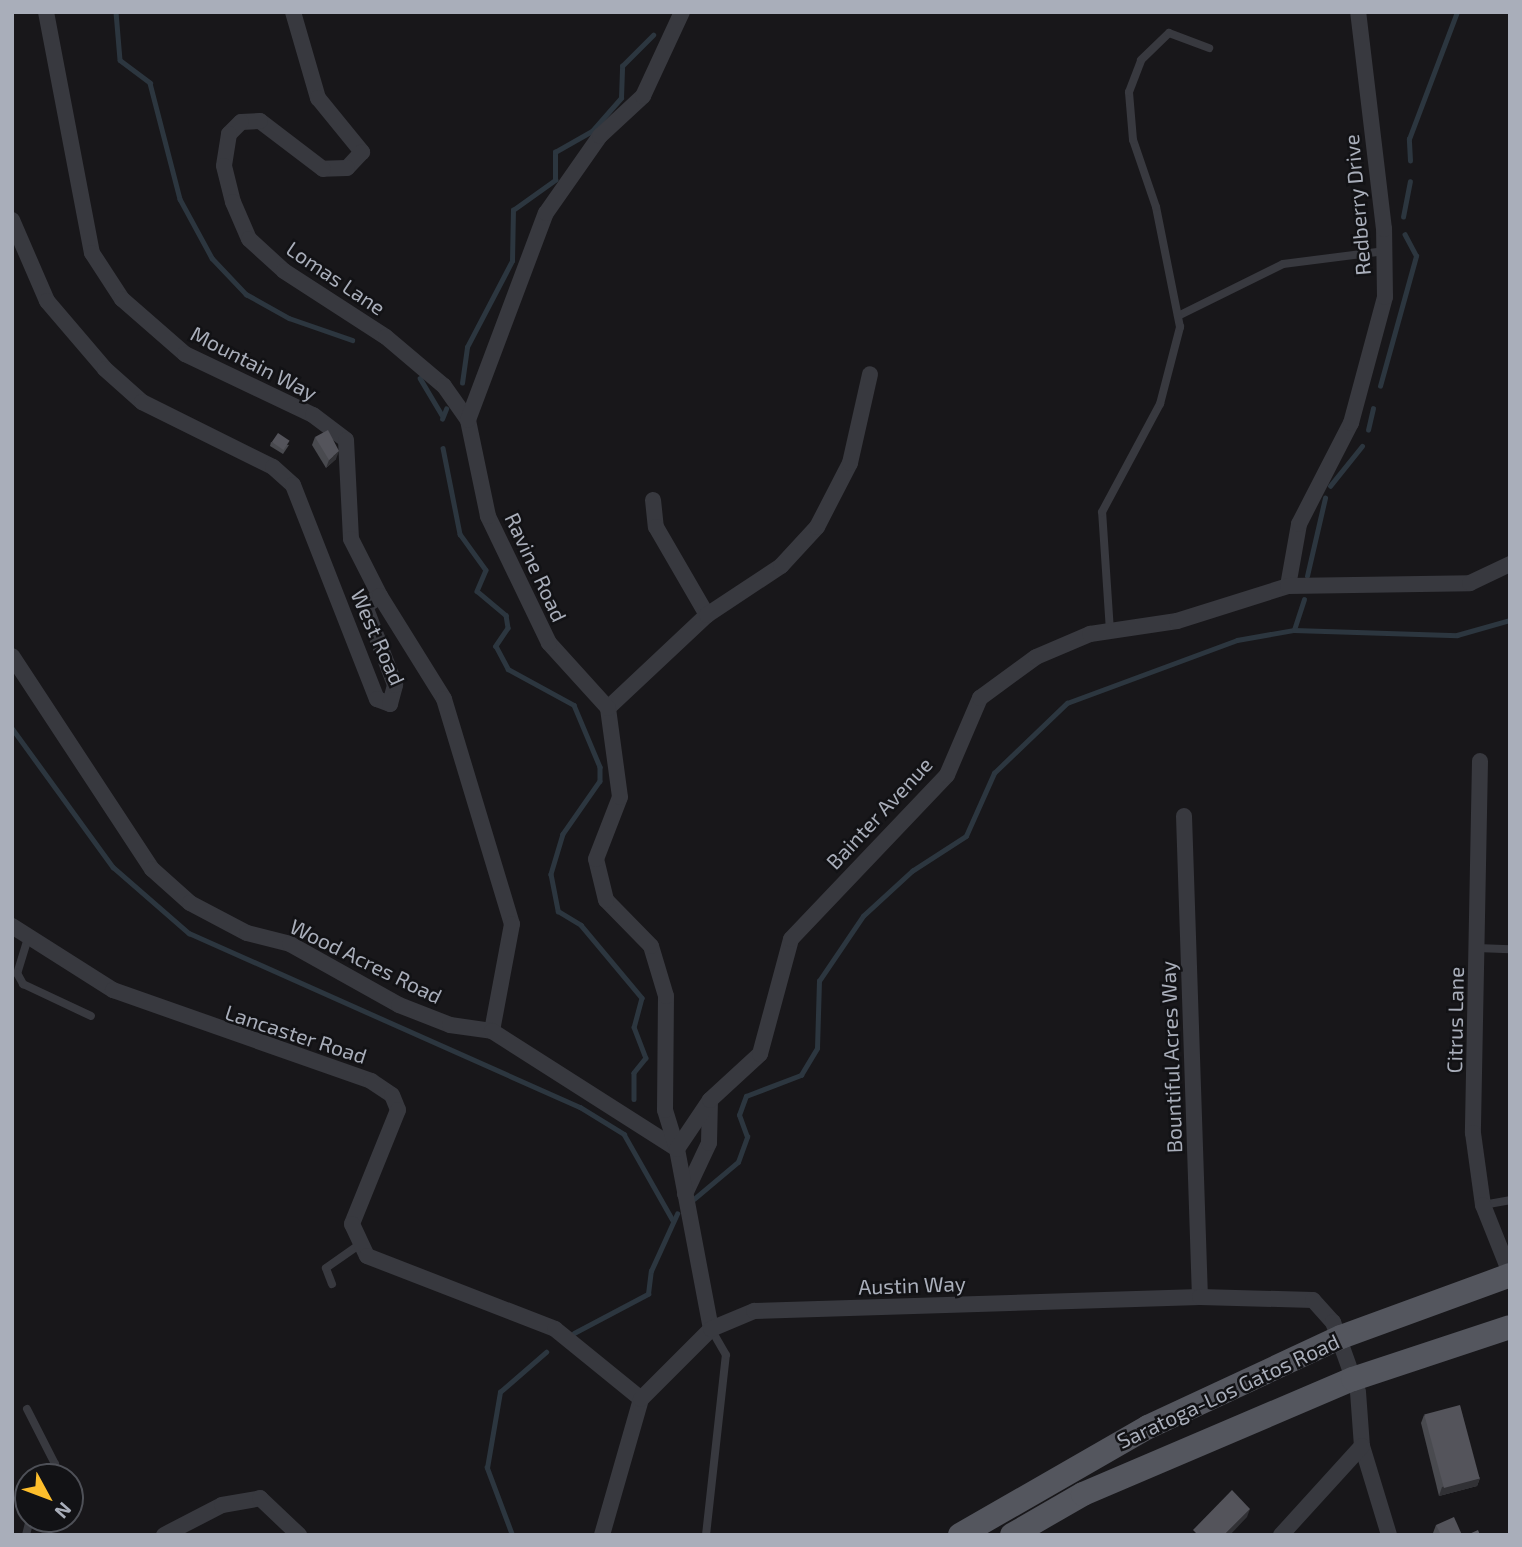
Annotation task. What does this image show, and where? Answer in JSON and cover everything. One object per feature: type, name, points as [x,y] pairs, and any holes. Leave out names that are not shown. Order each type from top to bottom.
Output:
[{"type":"main road","name":"Saratoga-Los Gatos Road","points":[[960,1535],[1148,1427],[1341,1336],[1510,1274]]},
{"type":"main road","name":"Saratoga-Los Gatos Road","points":[[1012,1535],[1083,1494],[1353,1380],[1510,1327]]},
{"type":"street","name":"Mountain Way","points":[[46,12],[92,253],[122,299],[184,354],[313,415],[346,440],[351,539],[380,596]]},
{"type":"street","name":"Lomas Lane","points":[[293,12],[318,98],[362,152],[347,168],[323,169],[260,121],[241,122],[229,134],[223,166],[233,202],[249,239],[284,271],[396,345],[444,386],[468,420]]},
{"type":"street","points":[[468,420],[546,213],[600,136],[643,96],[682,12]]},
{"type":"street","name":"Redberry Drive","points":[[1288,586],[1312,490],[1351,423],[1367,380],[1385,297],[1385,251],[1358,12]]},
{"type":"street","name":"West Road","points":[[12,220],[47,301],[105,369],[142,402],[265,463],[293,485],[377,699],[390,704],[395,685],[365,606],[380,596],[443,699],[512,924],[492,1031]]},
{"type":"street","points":[[711,1329],[677,1149],[665,1110],[666,996],[651,946],[606,900],[596,859],[620,797],[608,708],[707,615],[781,566],[817,527],[850,463],[868,382]]},
{"type":"street","name":"Ravine Road","points":[[468,420],[488,516],[549,643],[608,708]]},
{"type":"street","points":[[653,500],[656,527],[707,615]]},
{"type":"street","name":"Bainter Avenue","points":[[677,1149],[710,1100],[760,1054],[791,939],[947,775],[980,698],[1036,657],[1110,631],[1177,621],[1288,586],[1470,583],[1510,564]]},
{"type":"street","name":"Wood Acres Road","points":[[12,656],[170,889],[247,933],[290,944],[399,1005],[450,1025],[492,1031],[677,1149]]},
{"type":"street","name":"Citrus Lane","points":[[1480,761],[1473,1133],[1483,1205],[1510,1274]]},
{"type":"street","name":"Bountiful Acres Way","points":[[1184,816],[1200,1297]]},
{"type":"street","name":"Lancaster Road","points":[[12,926],[113,990],[371,1081],[392,1095],[398,1110],[352,1223],[358,1246]]},
{"type":"street","points":[[685,1194],[709,1143],[710,1100]]},
{"type":"street","points":[[358,1246],[390,1267],[555,1329],[641,1399]]},
{"type":"street","name":"Austin Way","points":[[602,1535],[641,1399],[711,1329],[754,1311],[1200,1297],[1313,1300],[1341,1336]]},
{"type":"street","points":[[1341,1336],[1353,1380],[1362,1446],[1389,1535]]},
{"type":"street","points":[[1281,1535],[1362,1446]]},
{"type":"street","points":[[164,1535],[222,1505],[260,1498],[299,1535]]},
{"type":"lane","points":[[1110,631],[1102,512],[1160,404],[1178,316],[1156,207],[1133,140],[1129,92],[1141,60],[1169,33],[1209,48]]},
{"type":"lane","points":[[1178,316],[1283,264],[1385,251]]},
{"type":"lane","points":[[28,938],[18,965],[23,984],[91,1016]]},
{"type":"lane","points":[[1477,948],[1510,949]]},
{"type":"lane","points":[[1483,1205],[1510,1200]]},
{"type":"lane","points":[[332,1283],[326,1268],[358,1246]]},
{"type":"lane","points":[[706,1535],[726,1354],[711,1329]]},
{"type":"lane","points":[[27,1409],[54,1463]]},
{"type":"building","points":[[328,430],[339,451],[329,460],[315,437]]},
{"type":"building","points":[[278,433],[290,441],[283,450],[272,442]]},
{"type":"building","points":[[1460,1405],[1480,1478],[1444,1488],[1424,1415]]},
{"type":"building","points":[[1232,1490],[1250,1509],[1224,1535],[1198,1535],[1193,1530]]},
{"type":"building","points":[[1454,1517],[1462,1535],[1441,1535],[1436,1525]]},
{"type":"building","points":[[1478,1530],[1480,1535],[1467,1535]]},
{"type":"waterway","points":[[116,12],[120,60],[150,83],[180,199],[212,258],[246,294],[289,318],[352,340]]},
{"type":"waterway","points":[[1410,161],[1409,139],[1457,12]]},
{"type":"waterway","points":[[462,383],[467,347],[512,261],[513,210],[555,180],[555,152],[592,131],[621,98],[622,66],[653,35]]},
{"type":"waterway","points":[[1403,217],[1410,182]]},
{"type":"waterway","points":[[1380,386],[1416,256],[1405,235]]},
{"type":"waterway","points":[[420,378],[442,415]]},
{"type":"waterway","points":[[442,419],[446,409]]},
{"type":"waterway","points":[[1368,430],[1373,409]]},
{"type":"waterway","points":[[1330,486],[1362,446]]},
{"type":"waterway","points":[[443,448],[460,534],[486,570],[477,591],[506,615],[508,628],[496,646],[508,669],[574,705],[600,767],[600,781],[563,834],[551,874],[558,911],[581,925],[642,998],[634,1027],[646,1058],[634,1073],[634,1099]]},
{"type":"waterway","points":[[1307,576],[1325,498]]},
{"type":"waterway","points":[[1294,630],[1304,600]]},
{"type":"waterway","points":[[694,1199],[738,1162],[747,1137],[739,1115],[746,1096],[801,1075],[817,1048],[819,981],[863,916],[912,871],[966,836],[994,773],[1067,703],[1237,640],[1294,630],[1457,635],[1510,620]]},
{"type":"waterway","points":[[12,728],[113,867],[189,933],[580,1107],[624,1134],[672,1219]]},
{"type":"waterway","points":[[574,1333],[648,1294],[651,1271],[677,1214]]},
{"type":"waterway","points":[[512,1535],[487,1468],[500,1392],[546,1352]]}]
